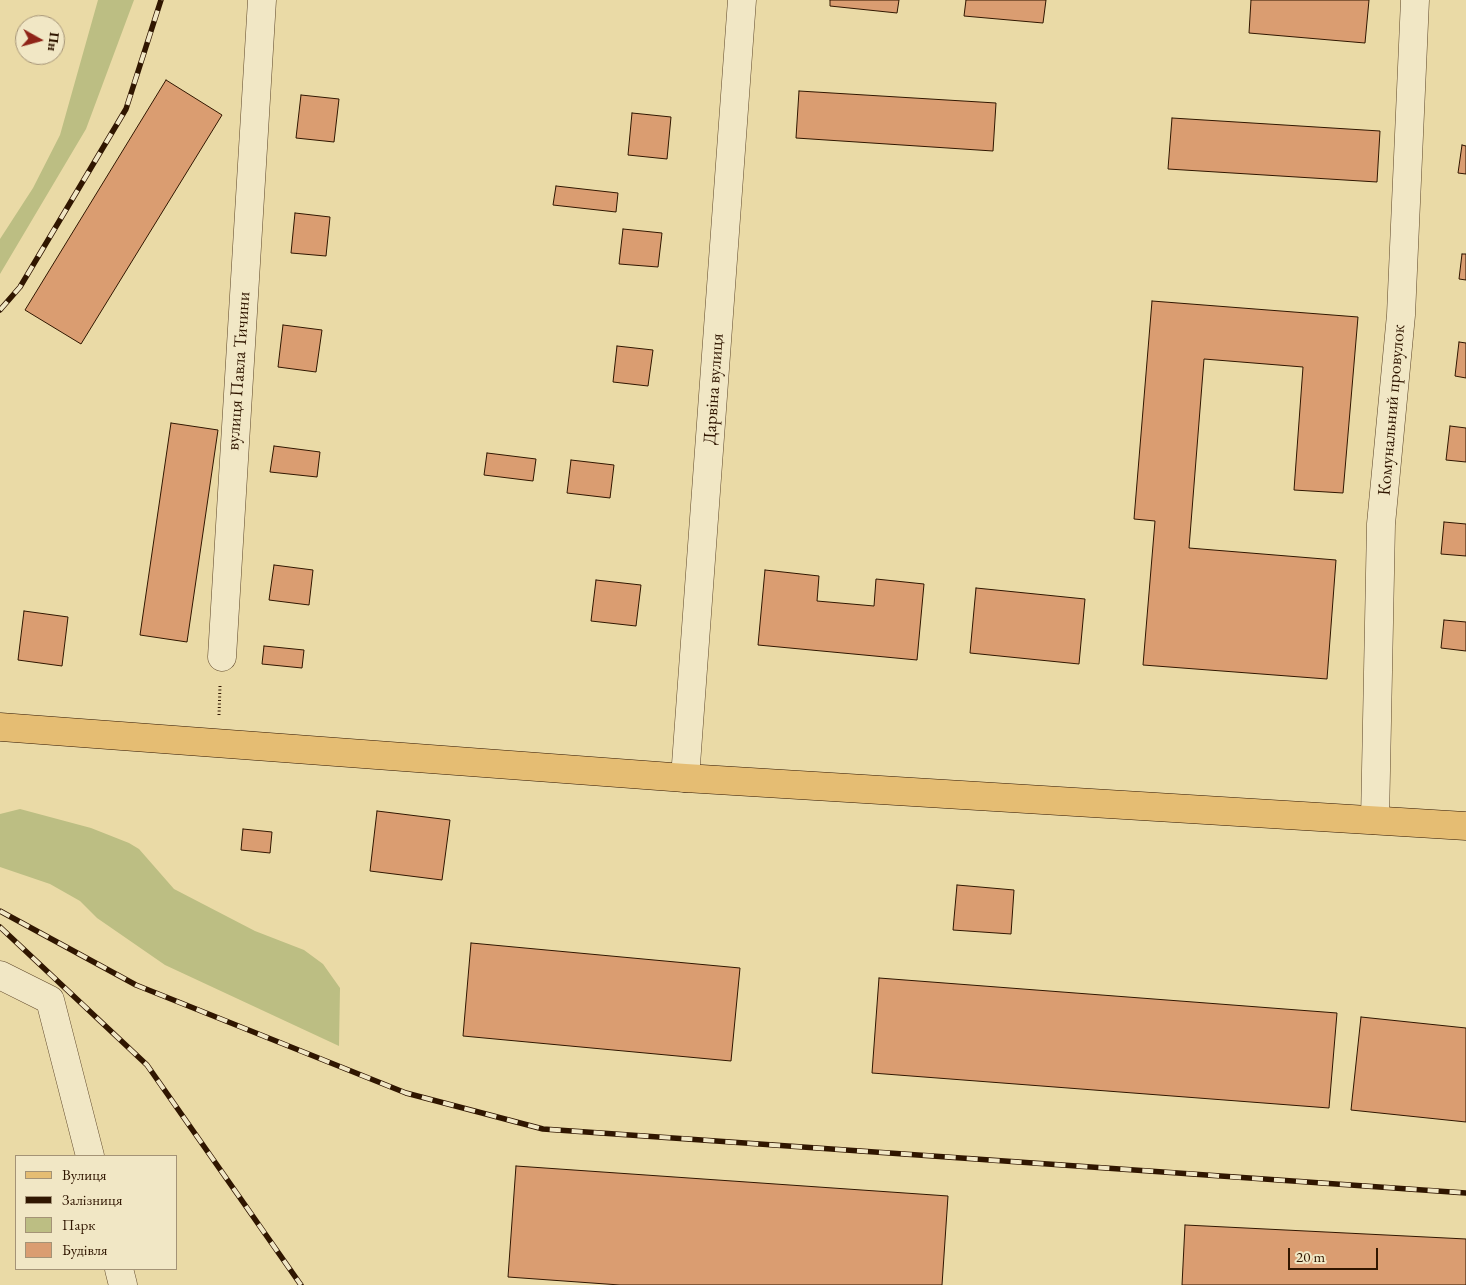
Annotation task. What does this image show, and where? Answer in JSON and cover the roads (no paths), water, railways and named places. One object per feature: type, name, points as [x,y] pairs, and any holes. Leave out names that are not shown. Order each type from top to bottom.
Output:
[{"type":"main road","points":[[0,727],[685,778],[1466,826]]},
{"type":"street","name":"вулиця Павла Тичини","points":[[222,657],[262,0]]},
{"type":"street","name":"Дарвіна вулиця","points":[[685,778],[742,0]]},
{"type":"street","name":"Комунальний провулок","points":[[1376,820],[1382,524],[1401,315],[1415,0]]},
{"type":"street","points":[[0,974],[50,1000],[90,1155]]},
{"type":"street","points":[[119,1270],[123,1285]]},
{"type":"railway","points":[[0,310],[20,287],[126,109],[161,0]]},
{"type":"railway","points":[[0,911],[136,985],[406,1093],[543,1129],[1466,1193]]},
{"type":"railway","points":[[0,927],[147,1065],[301,1285]]}]
